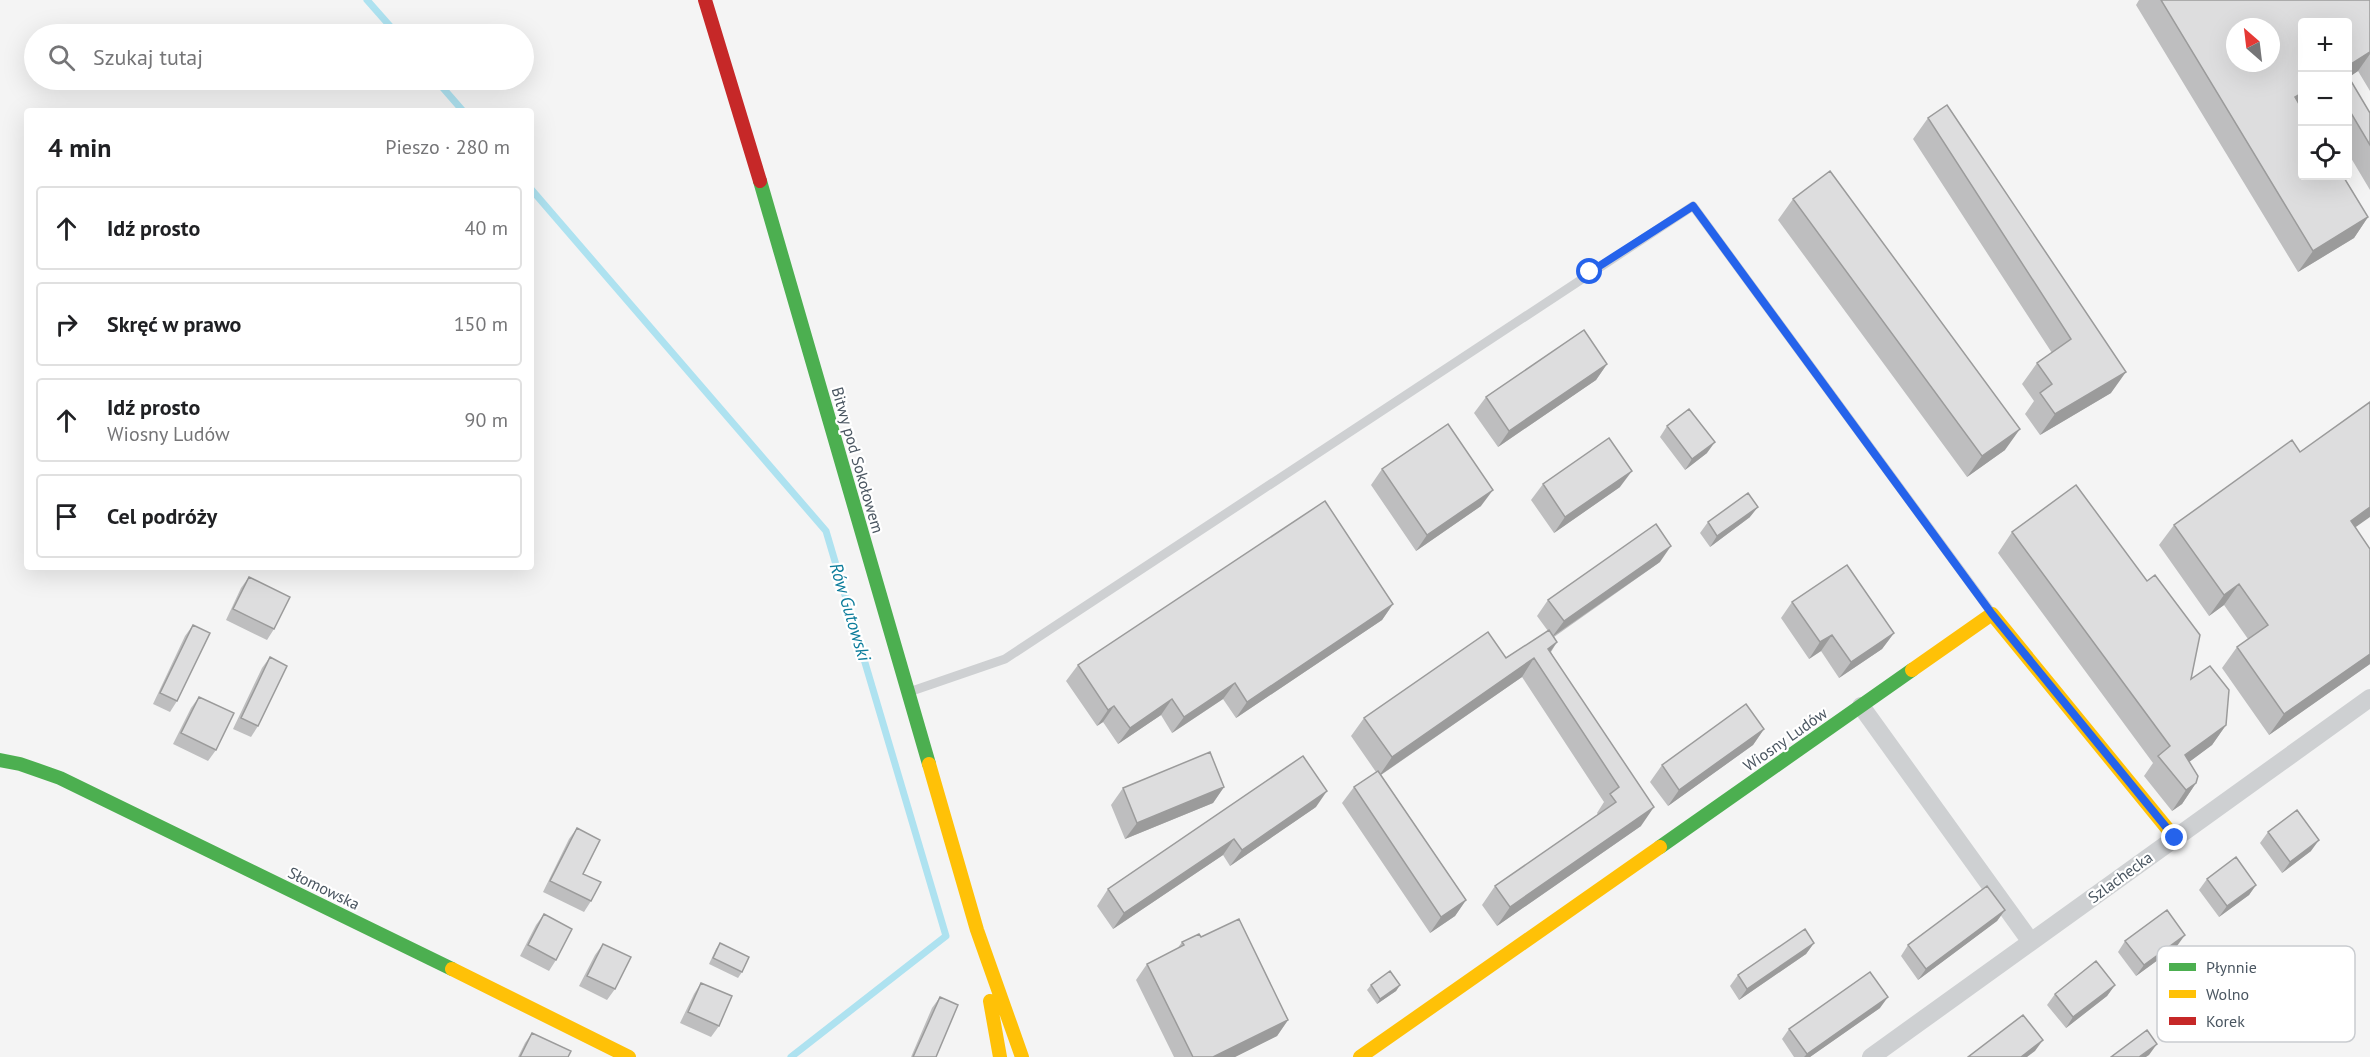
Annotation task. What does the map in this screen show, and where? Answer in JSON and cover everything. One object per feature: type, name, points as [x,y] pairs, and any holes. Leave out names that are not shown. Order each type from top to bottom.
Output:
[{"type":"street","name":"Bitwy pod Sokołowem","points":[[705,0],[977,930],[1022,1057]]},
{"type":"street","name":"Wiosny Ludów","points":[[1360,1057],[1992,614]]},
{"type":"street","points":[[1992,614],[2175,838]]},
{"type":"street","name":"Szlachecka","points":[[1871,1057],[2370,698]]},
{"type":"street","points":[[1861,706],[2031,942]]},
{"type":"street","name":"Słomowska","points":[[0,760],[17,763],[51,775],[230,860],[629,1057]]},
{"type":"street","name":"Bitwy pod Sokołowem","points":[[977,930],[1000,1057]]},
{"type":"lane","points":[[908,692],[1005,659],[1693,206],[1992,614]]},
{"type":"building","points":[[2161,0],[2370,0],[2370,52],[2352,63],[2352,18],[2298,18],[2298,95],[2295,97],[2298,102],[2298,180],[2345,180],[2368,217],[2313,251]]},
{"type":"building","points":[[2352,83],[2370,113],[2370,145],[2352,115]]},
{"type":"building","points":[[1947,105],[2126,372],[2055,414],[2040,393],[2052,384],[2037,363],[2071,339],[1928,118]]},
{"type":"building","points":[[1830,171],[2020,429],[1982,456],[1793,199]]},
{"type":"building","points":[[1584,330],[1607,364],[1509,431],[1486,397]]},
{"type":"building","points":[[2370,402],[2370,507],[2351,521],[2370,549],[2370,654],[2284,714],[2237,647],[2268,625],[2239,584],[2224,595],[2174,525],[2292,440],[2300,452]]},
{"type":"building","points":[[1689,409],[1715,442],[1692,459],[1667,426]]},
{"type":"building","points":[[1448,424],[1493,490],[1427,535],[1382,469]]},
{"type":"building","points":[[1609,438],[1632,471],[1565,517],[1543,484]]},
{"type":"building","points":[[2076,485],[2147,581],[2155,575],[2200,635],[2191,679],[2210,666],[2229,690],[2226,725],[2185,755],[2198,776],[2196,783],[2186,790],[2158,756],[2170,746],[2012,532]]},
{"type":"building","points":[[1748,493],[1758,507],[1717,536],[1708,522]]},
{"type":"building","points":[[1325,501],[1393,604],[1247,702],[1235,683],[1184,717],[1172,699],[1130,728],[1114,706],[1108,710],[1078,665]]},
{"type":"building","points":[[1656,524],[1671,546],[1564,621],[1548,600]]},
{"type":"building","points":[[1847,565],[1894,633],[1851,662],[1832,635],[1820,642],[1792,602]]},
{"type":"building","points":[[249,577],[290,597],[274,629],[233,609]]},
{"type":"building","points":[[193,625],[210,633],[177,701],[160,693]]},
{"type":"building","points":[[1549,630],[1557,642],[1548,649],[1654,807],[1510,907],[1495,886],[1616,802],[1610,794],[1619,787],[1534,658],[1392,757],[1364,718],[1488,632],[1506,658]]},
{"type":"building","points":[[270,657],[287,666],[258,726],[241,718]]},
{"type":"building","points":[[199,697],[234,713],[216,750],[181,733]]},
{"type":"building","points":[[1746,704],[1764,729],[1679,790],[1662,765]]},
{"type":"building","points":[[1210,752],[1224,787],[1137,823],[1123,788]]},
{"type":"building","points":[[1303,756],[1327,791],[1242,850],[1234,839],[1124,913],[1108,889]]},
{"type":"building","points":[[1378,771],[1466,900],[1441,917],[1354,787]]},
{"type":"building","points":[[2297,810],[2319,840],[2290,862],[2268,832]]},
{"type":"building","points":[[577,828],[600,840],[583,874],[601,882],[591,901],[550,881]]},
{"type":"building","points":[[2236,857],[2256,885],[2227,906],[2207,879]]},
{"type":"building","points":[[1987,886],[2005,910],[1926,969],[1908,945]]},
{"type":"building","points":[[2167,910],[2185,935],[2170,946],[2157,946],[2157,955],[2144,965],[2125,941]]},
{"type":"building","points":[[544,914],[572,929],[556,960],[528,945]]},
{"type":"building","points":[[1239,919],[1288,1020],[1213,1057],[1193,1057],[1147,964],[1184,945],[1182,942],[1199,934],[1201,937]]},
{"type":"building","points":[[1805,929],[1814,943],[1747,989],[1738,975]]},
{"type":"building","points":[[720,943],[749,957],[742,972],[713,958]]},
{"type":"building","points":[[603,944],[631,957],[615,989],[587,976]]},
{"type":"building","points":[[2096,961],[2115,985],[2073,1017],[2055,994]]},
{"type":"building","points":[[1390,971],[1400,985],[1380,999],[1371,985]]},
{"type":"building","points":[[1870,972],[1888,997],[1807,1054],[1789,1029]]},
{"type":"building","points":[[701,983],[732,996],[719,1026],[688,1012]]},
{"type":"building","points":[[940,997],[958,1005],[936,1057],[913,1057]]},
{"type":"building","points":[[2023,1015],[2043,1040],[2021,1057],[1968,1057]]},
{"type":"building","points":[[2147,1030],[2157,1044],[2139,1057],[2111,1057]]},
{"type":"building","points":[[532,1033],[571,1051],[568,1057],[520,1057]]},
{"type":"waterway","name":"Rów Gutowski","points":[[367,0],[388,24]]},
{"type":"waterway","name":"Rów Gutowski","points":[[445,90],[460,108]]},
{"type":"waterway","name":"Rów Gutowski","points":[[534,192],[826,531],[946,936],[791,1057]]},
{"type":"traffic: fast","points":[[760,181],[929,764]]},
{"type":"traffic: fast","points":[[1660,847],[1912,670]]},
{"type":"traffic: fast","points":[[0,760],[20,764],[60,778],[452,969]]},
{"type":"traffic: slow","points":[[1912,670],[1992,614],[2175,838]]},
{"type":"traffic: slow","points":[[929,764],[977,930],[1022,1057]]},
{"type":"traffic: slow","points":[[1360,1057],[1660,847]]},
{"type":"traffic: slow","points":[[452,969],[629,1057]]},
{"type":"traffic: slow","points":[[990,1001],[1000,1057]]},
{"type":"traffic: jam","points":[[705,0],[760,181]]},
{"type":"route","points":[[1590,272],[1693,206],[1992,614],[2175,838]]}]
